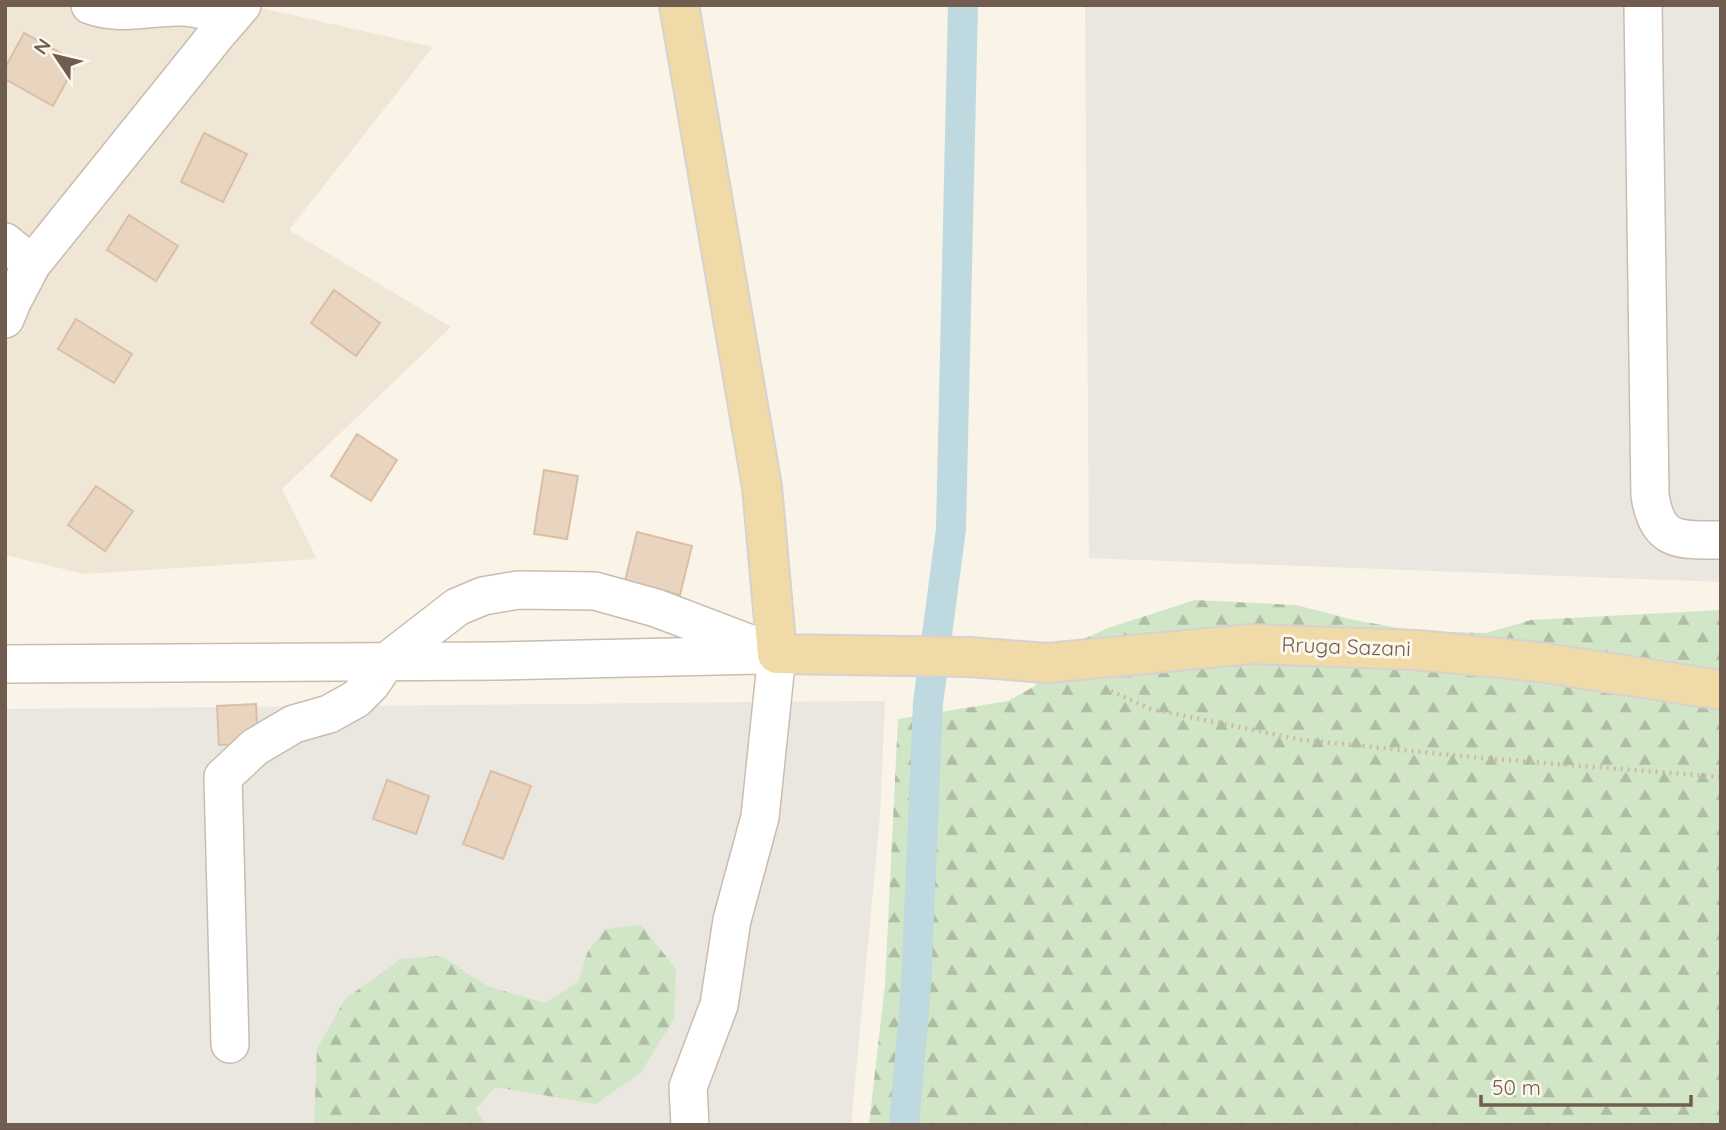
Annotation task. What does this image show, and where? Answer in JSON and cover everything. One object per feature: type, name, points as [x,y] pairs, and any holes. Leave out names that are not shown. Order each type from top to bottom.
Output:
[{"type":"main road","points":[[680,5],[762,487],[777,654]]},
{"type":"main road","name":"Rruga Sazani","points":[[777,654],[969,657],[1047,663],[1251,644],[1417,650],[1539,662],[1721,690]]},
{"type":"street","points":[[90,5],[104,10],[126,11],[179,6],[237,11]]},
{"type":"street","points":[[1643,5],[1650,495],[1655,519],[1660,528],[1670,536],[1680,540],[1721,540]]},
{"type":"street","points":[[5,319],[12,302],[19,253],[237,11]]},
{"type":"street","points":[[230,1044],[223,776],[256,747],[294,724],[329,714],[356,699],[371,684],[386,662],[457,607],[483,596],[518,590],[595,591],[656,608],[777,654]]},
{"type":"street","points":[[5,664],[386,662],[777,654]]},
{"type":"street","points":[[690,1125],[688,1087],[719,1005],[732,920],[760,817],[777,654]]},
{"type":"path","points":[[1105,688],[1151,709],[1302,740],[1721,778]]},
{"type":"shaded area","points":[[5,5],[249,5],[433,47],[289,230],[451,327],[282,489],[317,559],[84,574],[5,555]]},
{"type":"shaded area","points":[[1085,5],[1721,5],[1721,582],[1089,558]]},
{"type":"shaded area","points":[[885,701],[880,816],[851,1125],[5,1125],[5,709]]},
{"type":"green space","points":[[1195,600],[1296,605],[1354,620],[1416,631],[1486,633],[1531,620],[1721,610],[1721,1125],[869,1125],[885,984],[898,719],[1008,701],[1035,686],[1064,648],[1108,628]]},
{"type":"green space","points":[[641,925],[676,969],[674,1019],[641,1072],[596,1104],[495,1087],[476,1109],[485,1125],[314,1125],[317,1049],[345,999],[401,959],[441,956],[487,986],[545,1003],[578,982],[588,951],[606,929]]},
{"type":"building","points":[[24,33],[77,62],[53,106],[5,79],[5,68]]},
{"type":"building","points":[[204,133],[247,154],[223,202],[181,182]]},
{"type":"building","points":[[129,215],[178,246],[156,281],[107,250]]},
{"type":"building","points":[[334,290],[380,323],[356,356],[311,323]]},
{"type":"building","points":[[76,319],[132,354],[114,383],[58,349]]},
{"type":"building","points":[[357,434],[397,460],[371,501],[331,476]]},
{"type":"building","points":[[544,470],[578,476],[567,539],[534,534]]},
{"type":"building","points":[[96,486],[133,511],[105,551],[68,525]]},
{"type":"building","points":[[637,532],[692,546],[680,595],[625,581]]},
{"type":"building","points":[[256,704],[258,744],[219,745],[217,706]]},
{"type":"building","points":[[491,771],[531,786],[503,859],[463,844]]},
{"type":"building","points":[[387,780],[429,796],[416,834],[373,819]]},
{"type":"waterway","points":[[904,1125],[916,987],[928,703],[951,529],[963,5]]}]
